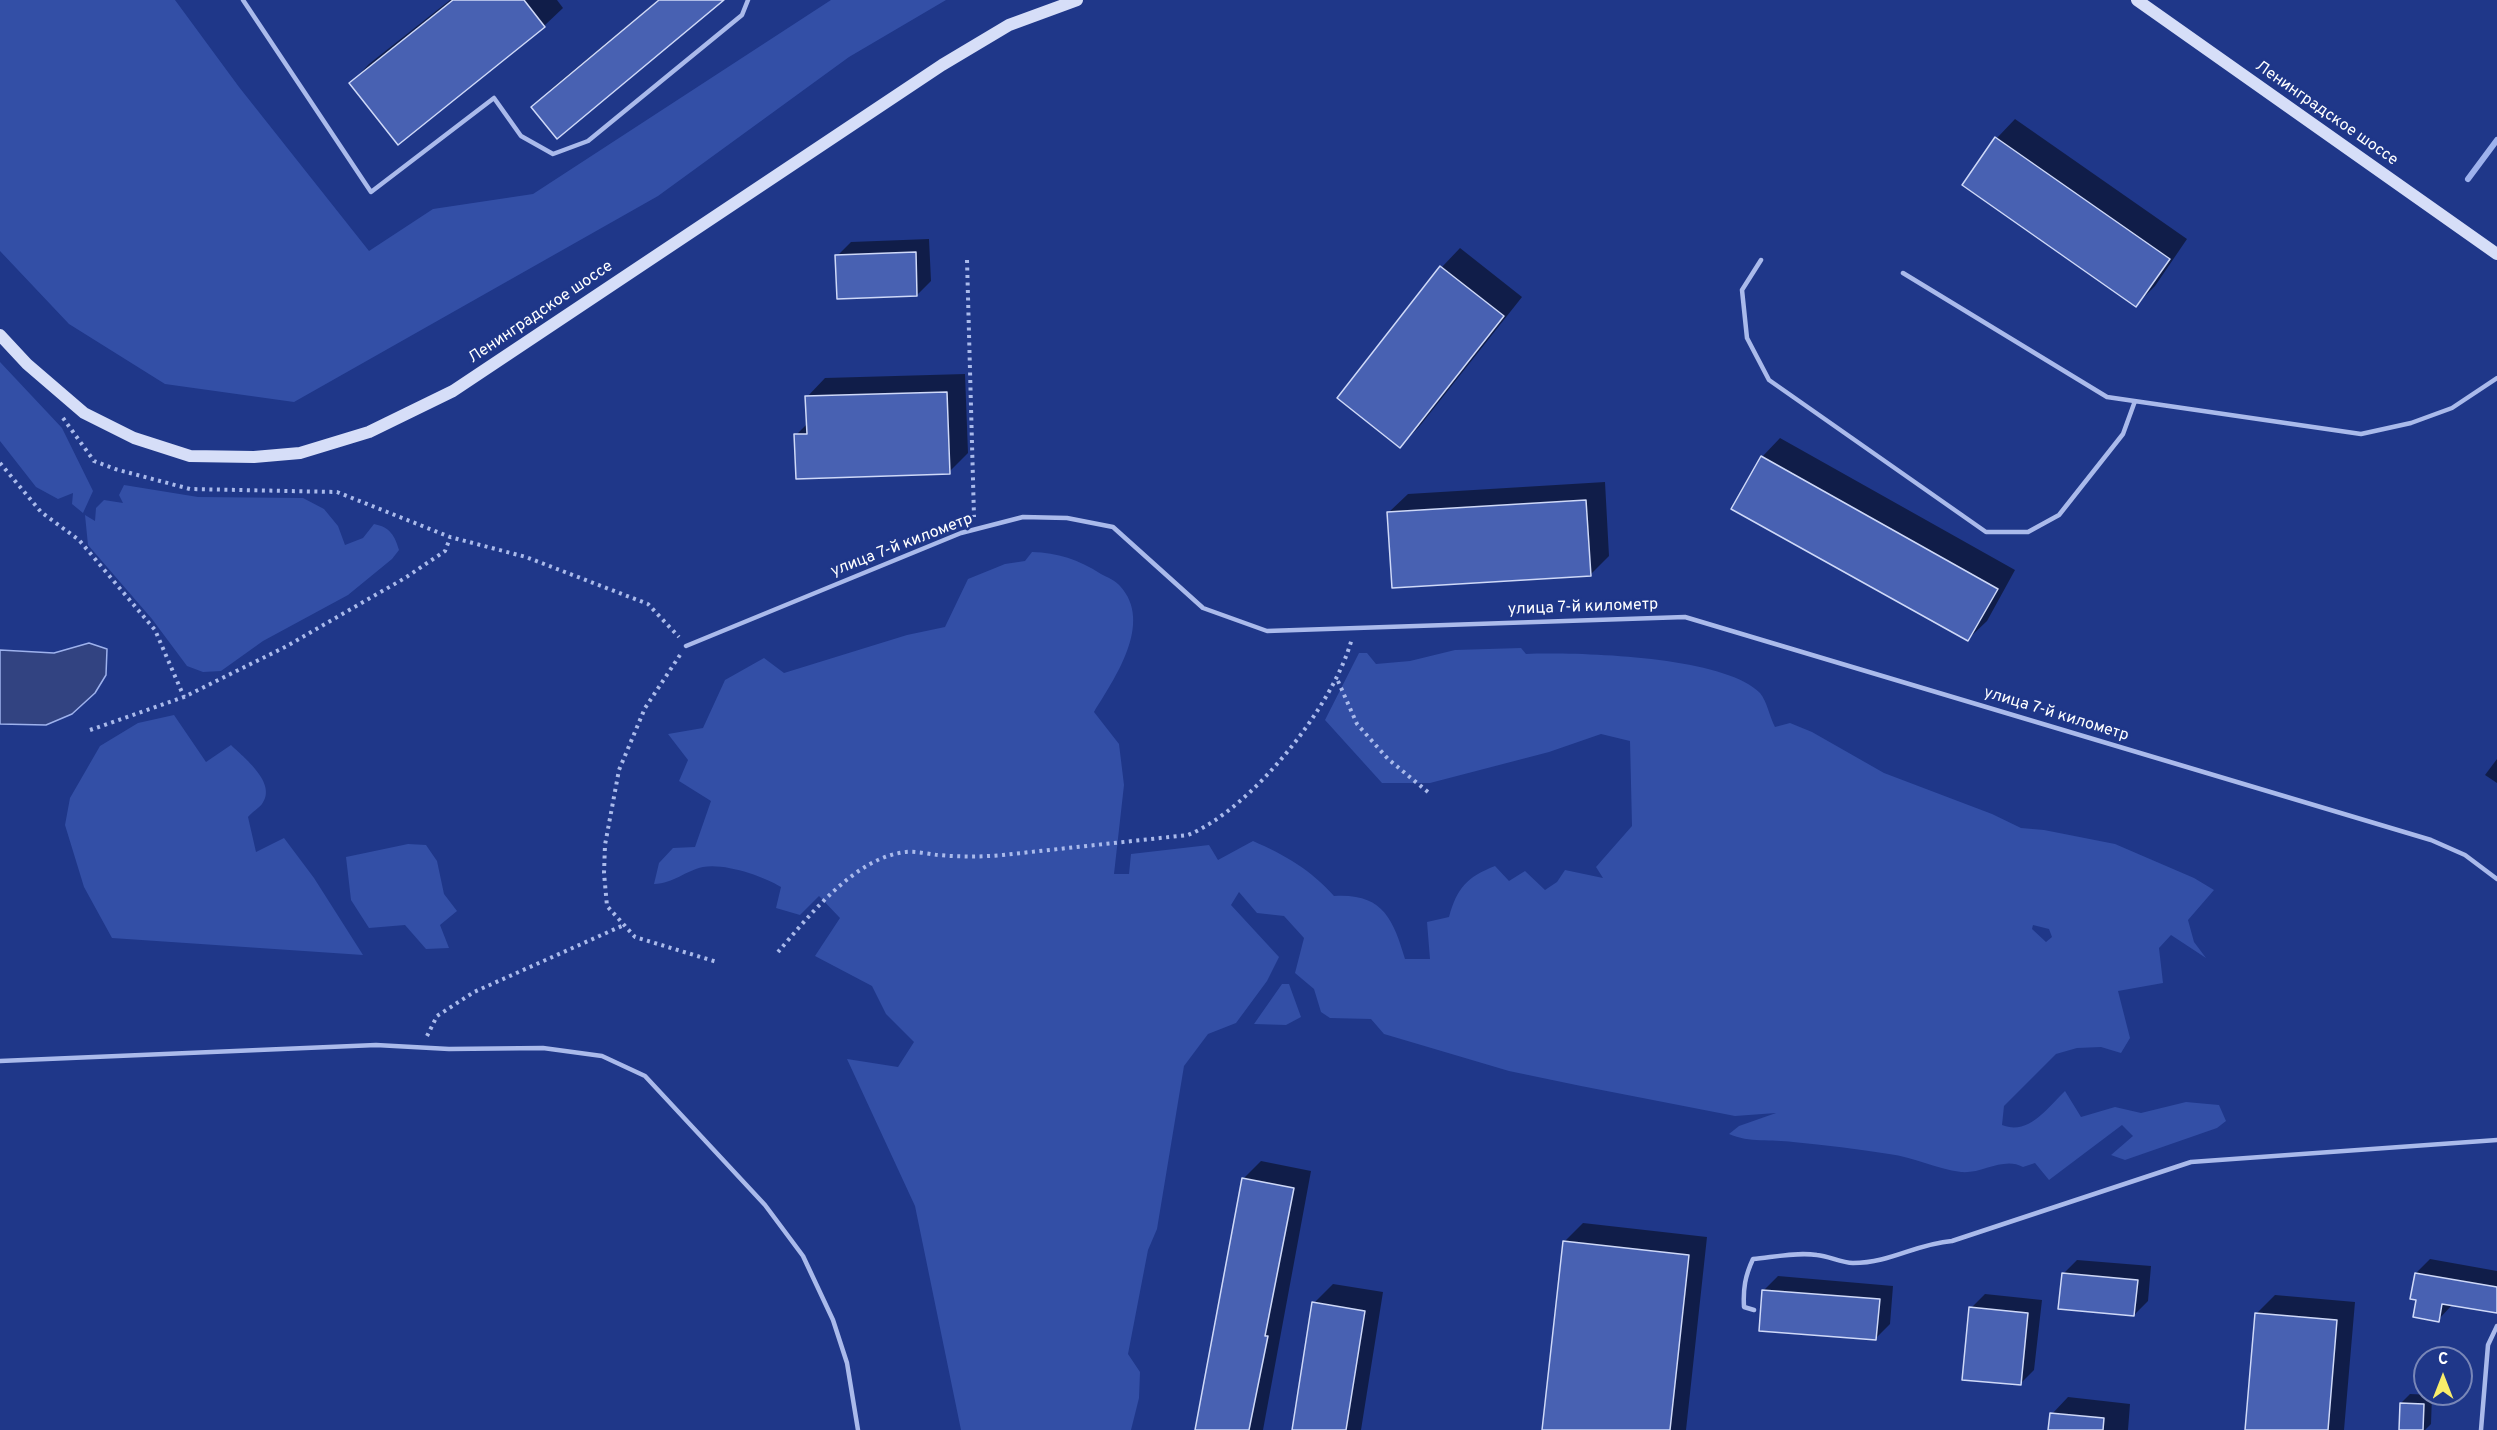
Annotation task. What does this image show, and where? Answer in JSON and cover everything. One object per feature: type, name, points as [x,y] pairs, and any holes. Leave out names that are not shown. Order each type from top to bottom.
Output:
[{"type":"main road","name":"Ленинградское шоссе","points":[[0,335],[27,364],[84,413],[134,438],[190,456],[254,457],[300,453],[369,432],[453,391],[942,65],[1009,25],[1077,0]]},
{"type":"main road","name":"Ленинградское шоссе","points":[[2137,0],[2497,254]]},
{"type":"lane","points":[[243,0],[371,192],[494,98],[521,136],[554,154],[588,141],[742,15],[748,0]]},
{"type":"lane","points":[[1761,260],[1742,290],[1747,338],[1768,380],[1986,532],[2028,532],[2059,515],[2122,434],[2135,401]]},
{"type":"lane","points":[[1903,273],[2107,397],[2361,434],[2411,423],[2452,408],[2497,378]]},
{"type":"lane","name":"улица 7-й километр","points":[[686,646],[975,530],[1023,517],[1067,518],[1113,527],[1203,608],[1267,631],[1685,616],[2431,840],[2465,855],[2497,879]]},
{"type":"lane","points":[[0,1060],[375,1045],[543,1047],[602,1056],[645,1076],[758,1197],[804,1256],[833,1320],[843,1353],[858,1430]]},
{"type":"lane","points":[[1754,1310],[1744,1307],[1743,1288],[1746,1273],[1753,1259],[1818,1255],[1852,1263],[1888,1260],[1928,1243],[1952,1241],[2191,1162],[2497,1140]]},
{"type":"lane","points":[[2481,1430],[2488,1345],[2497,1326]]},
{"type":"path","points":[[967,260],[975,530]]},
{"type":"path","points":[[57,409],[94,461],[115,469],[190,489],[337,492],[450,537],[526,557],[648,604],[686,646],[645,708],[619,770],[605,845],[604,873],[607,906],[635,938],[717,963]]},
{"type":"path","points":[[0,463],[41,512],[79,540],[155,630],[184,697]]},
{"type":"path","points":[[90,730],[184,697],[287,646],[405,578],[445,550],[450,537]]},
{"type":"path","points":[[778,952],[834,891],[870,865],[888,856],[908,851],[973,858],[1188,836],[1202,830],[1247,794],[1307,729],[1337,681],[1346,661],[1355,628]]},
{"type":"path","points":[[1337,681],[1357,724],[1388,759],[1428,792]]},
{"type":"path","points":[[422,1047],[437,1016],[474,992],[624,925]]},
{"type":"shaded area","points":[[0,0],[175,0],[239,87],[369,251],[433,209],[533,194],[831,0],[946,0],[849,57],[658,196],[294,402],[165,384],[69,324],[0,251]]},
{"type":"shaded area","points":[[0,362],[62,428],[93,491],[83,513],[72,504],[73,493],[58,499],[36,487],[0,441]]},
{"type":"shaded area","points":[[124,485],[198,497],[303,498],[324,509],[338,526],[345,545],[363,538],[374,524],[384,527],[391,533],[399,550],[392,559],[348,595],[263,641],[221,671],[203,672],[187,666],[152,619],[88,545],[85,515],[95,521],[96,508],[104,500],[123,503],[119,495]]},
{"type":"shaded area","points":[[1032,552],[1059,555],[1076,561],[1116,582],[1129,601],[1133,617],[1132,633],[1127,650],[1111,684],[1094,712],[1119,744],[1124,785],[1114,874],[1129,874],[1131,854],[1209,845],[1218,860],[1253,841],[1297,864],[1316,878],[1334,896],[1350,896],[1374,904],[1390,920],[1405,959],[1430,959],[1427,922],[1449,917],[1464,885],[1485,870],[1495,866],[1509,881],[1525,871],[1545,890],[1557,882],[1565,870],[1603,878],[1596,867],[1632,826],[1630,741],[1601,734],[1549,752],[1430,783],[1382,783],[1325,720],[1359,653],[1367,653],[1376,664],[1410,661],[1455,650],[1521,648],[1526,654],[1613,656],[1684,664],[1715,671],[1742,681],[1760,693],[1775,727],[1790,723],[1812,732],[1884,773],[1992,814],[2021,828],[2044,830],[2115,844],[2194,878],[2214,890],[2188,920],[2194,942],[2206,958],[2171,935],[2159,948],[2163,983],[2118,991],[2130,1038],[2121,1053],[2101,1047],[2077,1048],[2056,1054],[2004,1106],[2002,1125],[2021,1127],[2029,1123],[2045,1112],[2065,1091],[2081,1117],[2115,1107],[2141,1113],[2186,1102],[2219,1105],[2226,1121],[2217,1128],[2125,1160],[2111,1155],[2133,1136],[2122,1125],[2049,1180],[2035,1163],[2023,1167],[2008,1163],[1977,1171],[1961,1172],[1889,1154],[1737,1137],[1729,1134],[1739,1126],[1776,1113],[1735,1116],[1509,1071],[1384,1034],[1371,1019],[1330,1018],[1321,1012],[1314,989],[1295,973],[1304,938],[1284,916],[1257,913],[1239,892],[1231,905],[1279,957],[1267,981],[1236,1023],[1208,1034],[1184,1066],[1157,1229],[1148,1250],[1128,1354],[1140,1372],[1139,1398],[1131,1430],[961,1430],[915,1206],[847,1059],[898,1067],[914,1042],[886,1014],[872,986],[815,956],[840,918],[819,896],[800,915],[776,908],[781,887],[754,875],[712,866],[654,884],[659,863],[673,848],[695,847],[711,801],[679,781],[688,760],[668,734],[703,728],[725,680],[764,658],[784,673],[907,635],[945,627],[968,579],[1005,564],[1025,561]],"holes":[[[2033,925],[2049,929],[2052,937],[2046,942],[2032,929]]]},
{"type":"shaded area","points":[[89,643],[107,649],[106,675],[95,693],[72,714],[46,725],[0,724],[0,650],[54,653]]},
{"type":"shaded area","points":[[174,715],[206,762],[231,745],[257,771],[266,788],[266,796],[262,804],[248,817],[256,852],[284,838],[314,878],[363,955],[112,938],[84,887],[65,825],[70,798],[100,746],[138,723]]},
{"type":"shaded area","points":[[408,844],[426,845],[437,861],[444,894],[457,911],[440,925],[449,948],[426,949],[405,925],[369,928],[351,900],[346,857]]},
{"type":"shaded area","points":[[1282,984],[1289,984],[1301,1017],[1286,1025],[1254,1024]]},
{"type":"building","points":[[453,0],[524,0],[545,27],[398,145],[349,83]]},
{"type":"building","points":[[659,0],[724,0],[557,139],[531,107]]},
{"type":"building","points":[[1995,137],[2170,259],[2136,307],[1962,185]]},
{"type":"building","points":[[916,252],[917,296],[837,299],[835,255]]},
{"type":"building","points":[[1440,266],[1504,316],[1400,448],[1337,398]]},
{"type":"building","points":[[947,392],[950,474],[796,479],[794,434],[807,434],[805,396]]},
{"type":"building","points":[[1761,456],[1998,589],[1968,641],[1731,509]]},
{"type":"building","points":[[1586,500],[1591,576],[1392,588],[1387,512]]},
{"type":"building","points":[[1242,1178],[1294,1188],[1265,1336],[1268,1336],[1249,1430],[1195,1430]]},
{"type":"building","points":[[1563,1241],[1689,1255],[1670,1430],[1542,1430]]},
{"type":"building","points":[[2062,1273],[2138,1280],[2134,1316],[2058,1309]]},
{"type":"building","points":[[2415,1273],[2497,1287],[2497,1313],[2442,1304],[2439,1322],[2413,1317],[2416,1300],[2410,1299]]},
{"type":"building","points":[[1762,1290],[1880,1299],[1876,1340],[1759,1331]]},
{"type":"building","points":[[1312,1302],[1365,1311],[1346,1430],[1292,1430]]},
{"type":"building","points":[[1969,1307],[2028,1313],[2021,1385],[1962,1380]]},
{"type":"building","points":[[2255,1313],[2337,1320],[2328,1430],[2245,1430]]},
{"type":"building","points":[[2400,1403],[2424,1406],[2423,1430],[2399,1430]]},
{"type":"building","points":[[2050,1413],[2104,1418],[2103,1430],[2048,1430]]},
{"type":"waterway","points":[[2468,179],[2497,140]]}]
